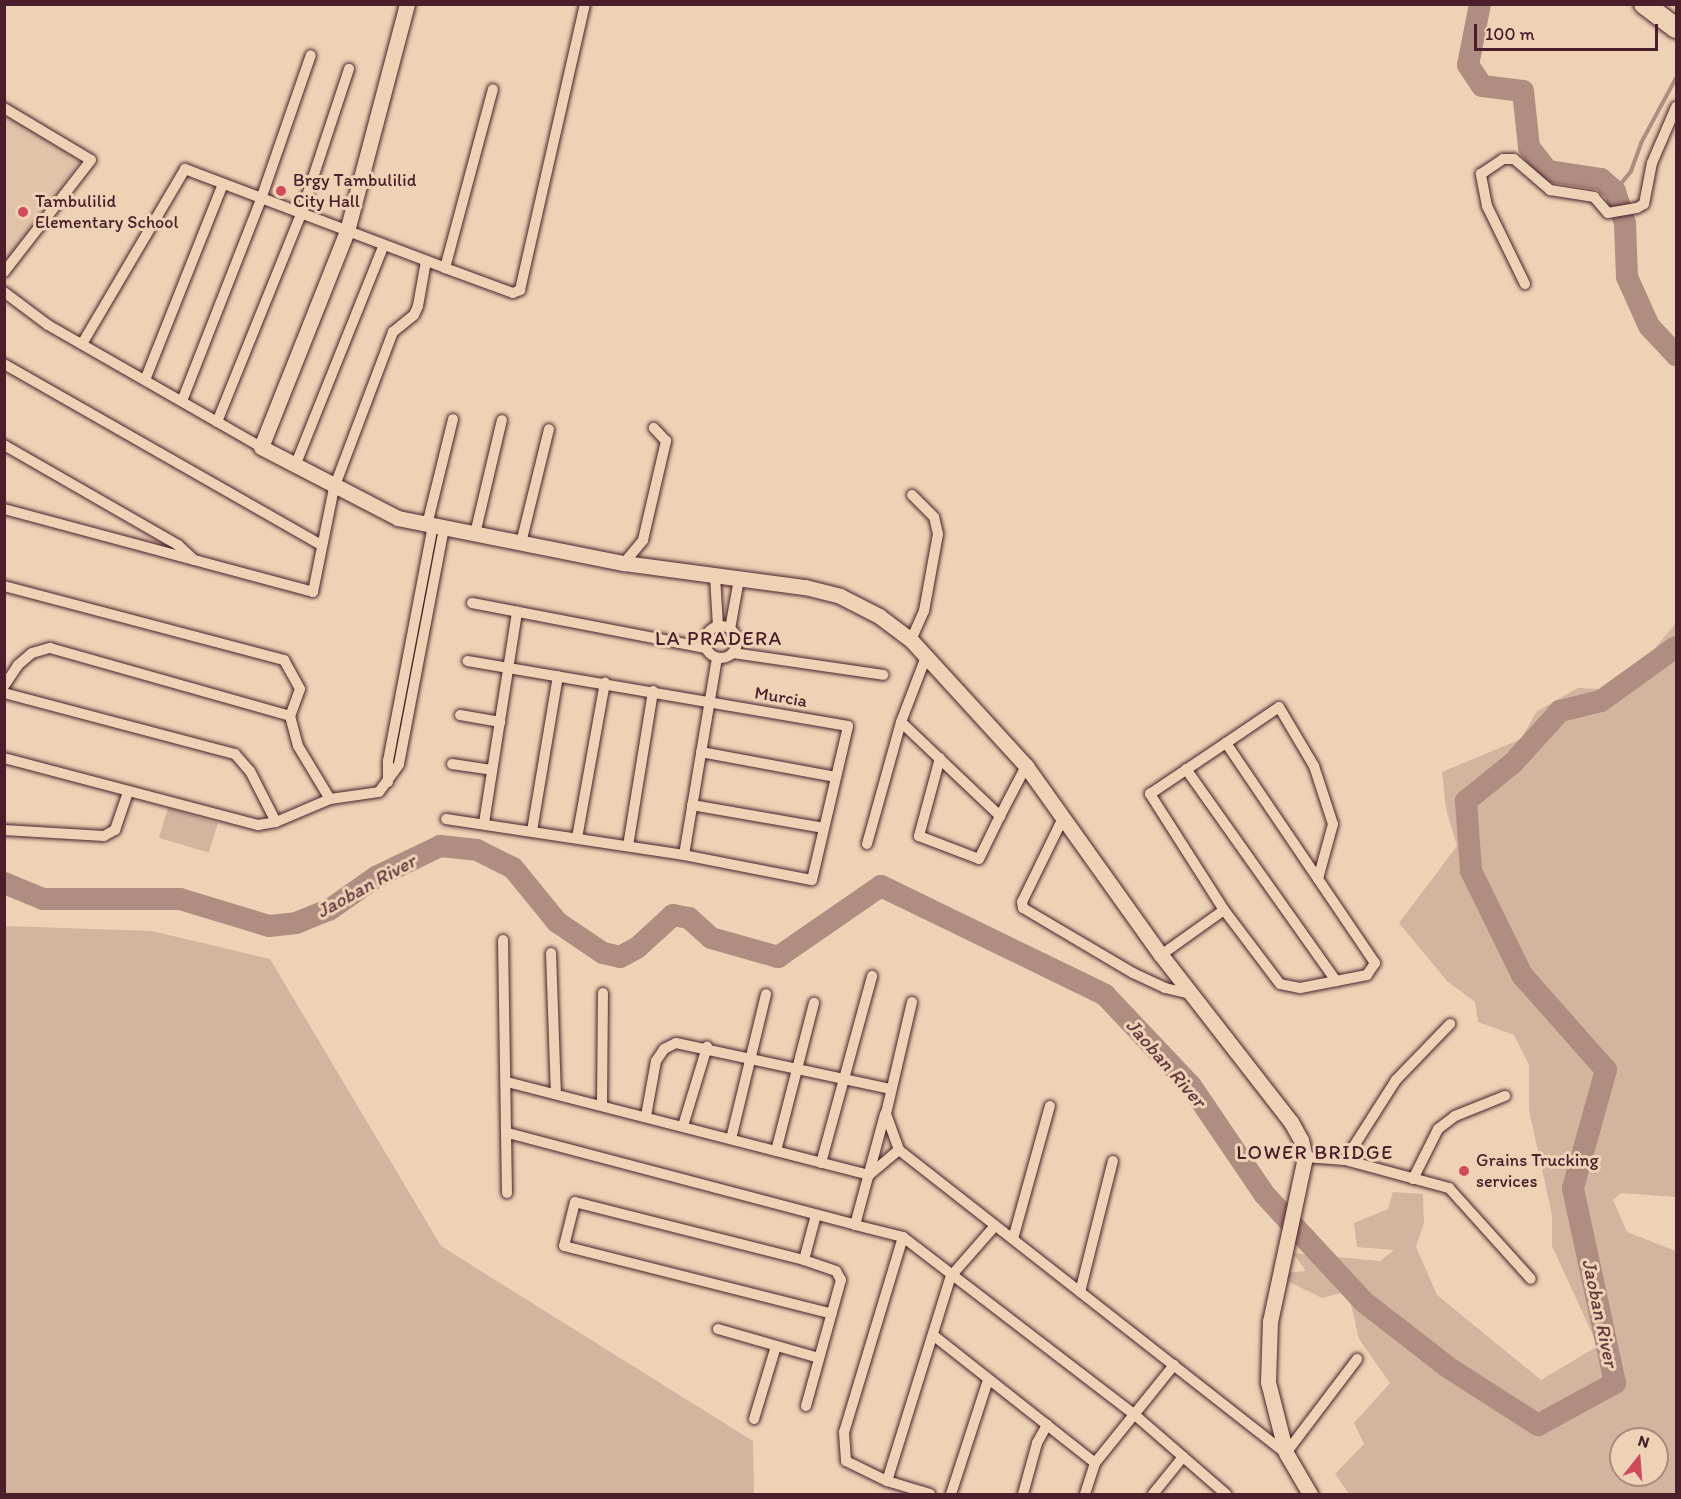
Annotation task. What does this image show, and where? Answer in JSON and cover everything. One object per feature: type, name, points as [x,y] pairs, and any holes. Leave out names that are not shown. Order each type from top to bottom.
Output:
[{"type":"highway","points":[[1644,4],[1677,28]]},
{"type":"street","points":[[261,447],[347,231],[408,4]]},
{"type":"street","points":[[82,344],[185,169],[445,268],[513,292],[520,290],[585,4]]},
{"type":"street","points":[[182,401],[261,199],[311,55]]},
{"type":"street","points":[[217,422],[301,214],[349,69]]},
{"type":"street","points":[[445,268],[493,89]]},
{"type":"street","points":[[1525,284],[1487,206],[1481,174],[1503,159],[1518,159],[1550,190],[1594,197],[1608,213],[1637,208],[1644,204],[1652,163],[1677,107]]},
{"type":"street","points":[[4,108],[91,160],[4,272]]},
{"type":"street","points":[[145,380],[223,184]]},
{"type":"street","points":[[296,466],[384,245]]},
{"type":"street","points":[[4,509],[313,592],[334,488],[393,332],[414,315],[418,306],[426,261]]},
{"type":"street","points":[[4,292],[48,325],[217,422],[334,488],[398,518],[624,563],[805,586],[840,596],[879,616],[911,640],[1026,766],[1161,955],[1291,1122],[1305,1157],[1270,1321],[1268,1382],[1287,1453],[1310,1494]]},
{"type":"street","points":[[4,364],[321,545]]},
{"type":"street","points":[[4,758],[258,825],[276,822],[330,799],[379,792],[399,764],[453,419]]},
{"type":"street","points":[[475,534],[502,420]]},
{"type":"street","points":[[624,563],[643,540],[666,441],[654,428]]},
{"type":"street","points":[[521,543],[549,429]]},
{"type":"street","points":[[4,445],[178,545],[195,560]]},
{"type":"street","points":[[911,640],[924,611],[938,534],[934,517],[912,495]]},
{"type":"street","points":[[715,576],[724,627],[736,638],[733,653]]},
{"type":"street","points":[[724,627],[739,579]]},
{"type":"street","points":[[4,586],[284,660],[300,689],[290,716],[298,746],[330,799]]},
{"type":"street","points":[[472,603],[706,648],[717,658]]},
{"type":"street","points":[[484,823],[517,612]]},
{"type":"street","points":[[706,648],[709,632],[724,627]]},
{"type":"street","points":[[4,686],[18,665],[32,653],[50,648],[290,716]]},
{"type":"street","points":[[717,658],[733,653],[883,675]]},
{"type":"street","points":[[867,844],[901,722],[926,657]]},
{"type":"street","points":[[684,855],[708,700],[717,658]]},
{"type":"street","name":"Murcia","points":[[468,661],[708,700],[848,726],[836,777]]},
{"type":"street","points":[[532,831],[558,676]]},
{"type":"street","points":[[578,838],[605,683]]},
{"type":"street","points":[[628,846],[653,691]]},
{"type":"street","points":[[4,693],[235,754],[250,771],[276,822]]},
{"type":"street","points":[[1226,743],[1318,879],[1375,963],[1367,975],[1300,988],[1280,984],[1224,910],[1150,794],[1279,707],[1314,766],[1333,824],[1318,879]]},
{"type":"street","points":[[459,715],[500,722]]},
{"type":"street","points":[[901,722],[1000,816]]},
{"type":"street","points":[[446,819],[684,855],[812,880],[836,777],[700,752]]},
{"type":"street","points":[[940,758],[920,836],[979,859],[1026,766]]},
{"type":"street","points":[[452,764],[492,770]]},
{"type":"street","points":[[1186,769],[1336,981]]},
{"type":"street","points":[[4,830],[104,836],[115,830],[128,792]]},
{"type":"street","points":[[692,805],[824,828]]},
{"type":"street","points":[[1063,818],[1022,902],[1023,908],[1133,973],[1165,988],[1191,994]]},
{"type":"street","points":[[1161,955],[1224,910]]},
{"type":"street","points":[[503,940],[508,1133],[507,1192]]},
{"type":"street","points":[[551,953],[556,1093]]},
{"type":"street","points":[[821,1162],[846,1079],[872,976]]},
{"type":"street","points":[[602,1105],[603,993]]},
{"type":"street","points":[[731,1139],[766,994]]},
{"type":"street","points":[[855,1225],[886,1114],[912,1002]]},
{"type":"street","points":[[776,1151],[814,1003]]},
{"type":"street","points":[[1345,1160],[1396,1080],[1450,1024]]},
{"type":"street","points":[[646,1116],[657,1061],[664,1050],[676,1043],[707,1047],[891,1089]]},
{"type":"street","points":[[683,1126],[707,1047]]},
{"type":"street","points":[[507,1082],[869,1175]]},
{"type":"street","points":[[1413,1179],[1438,1129],[1455,1116],[1506,1096]]},
{"type":"street","points":[[1013,1239],[1050,1106]]},
{"type":"street","points":[[886,1114],[899,1150],[1287,1453]]},
{"type":"street","points":[[508,1133],[903,1237],[1135,1415],[1226,1494]]},
{"type":"street","points":[[869,1175],[899,1150]]},
{"type":"street","points":[[1305,1157],[1345,1160],[1449,1188],[1531,1279]]},
{"type":"street","points":[[1080,1292],[1113,1161]]},
{"type":"street","points":[[807,1406],[819,1358],[832,1314],[841,1280],[839,1274],[804,1260],[574,1202],[564,1246],[832,1314]]},
{"type":"street","points":[[804,1260],[816,1215]]},
{"type":"street","points":[[887,1481],[951,1276],[995,1226]]},
{"type":"street","points":[[903,1237],[844,1432],[846,1461],[887,1481],[930,1494]]},
{"type":"street","points":[[717,1329],[819,1358]]},
{"type":"street","points":[[933,1335],[1095,1463]]},
{"type":"street","points":[[754,1419],[776,1346]]},
{"type":"street","points":[[1287,1453],[1358,1359]]},
{"type":"street","points":[[1085,1494],[1095,1463],[1174,1365]]},
{"type":"street","points":[[951,1494],[988,1380]]},
{"type":"street","points":[[1023,1494],[1037,1443],[1047,1425]]},
{"type":"street","points":[[1154,1494],[1183,1457]]},
{"type":"shaded area","name":"Tambulilid Elementary School","points":[[5,114],[80,161],[5,264]]},
{"type":"shaded area","points":[[1676,623],[1676,1197],[1621,1193],[1613,1200],[1627,1232],[1676,1251],[1676,1494],[1349,1494],[1335,1474],[1364,1444],[1354,1423],[1390,1383],[1359,1339],[1351,1305],[1341,1293],[1322,1298],[1273,1274],[1306,1271],[1293,1253],[1380,1261],[1394,1250],[1357,1247],[1354,1223],[1388,1209],[1393,1192],[1423,1194],[1424,1223],[1416,1247],[1437,1295],[1541,1380],[1598,1346],[1552,1246],[1552,1215],[1529,1110],[1529,1065],[1514,1035],[1478,1022],[1475,1002],[1447,981],[1399,923],[1457,846],[1446,809],[1442,772],[1521,739],[1537,711],[1578,688],[1600,689],[1634,673]]},
{"type":"shaded area","points":[[168,808],[218,823],[209,853],[159,838]]},
{"type":"shaded area","points":[[5,926],[152,931],[270,959],[441,1246],[753,1441],[754,1494],[5,1494]]},
{"type":"waterway","name":"Jaoban River","points":[[1480,4],[1468,65],[1482,86],[1523,91],[1529,147],[1548,171],[1601,179],[1615,191],[1625,223],[1627,277],[1649,326],[1676,355]]},
{"type":"waterway","points":[[1615,191],[1631,171],[1641,143],[1676,78]]},
{"type":"waterway","name":"Jaoban River","points":[[4,883],[43,899],[180,899],[269,926],[296,923],[329,910],[376,877],[440,846],[477,850],[513,868],[557,922],[603,953],[620,957],[637,948],[673,915],[689,918],[711,938],[778,957],[881,886],[1105,995],[1191,1086],[1264,1194],[1364,1302],[1449,1368],[1538,1425],[1615,1383],[1573,1188],[1606,1070],[1522,975],[1471,871],[1466,801],[1513,763],[1560,711],[1601,701],[1676,647]]},
{"type":"place","name":"Brgy Tambulilid City Hall","points":[[281,191]]},
{"type":"place","name":"Tambulilid Elementary School","points":[[23,212]]},
{"type":"place","name":"Grains Trucking services","points":[[1464,1171]]},
{"type":"district","name":"LA PRADERA","points":[[719,638]]},
{"type":"district","name":"LOWER BRIDGE","points":[[1315,1152]]}]
